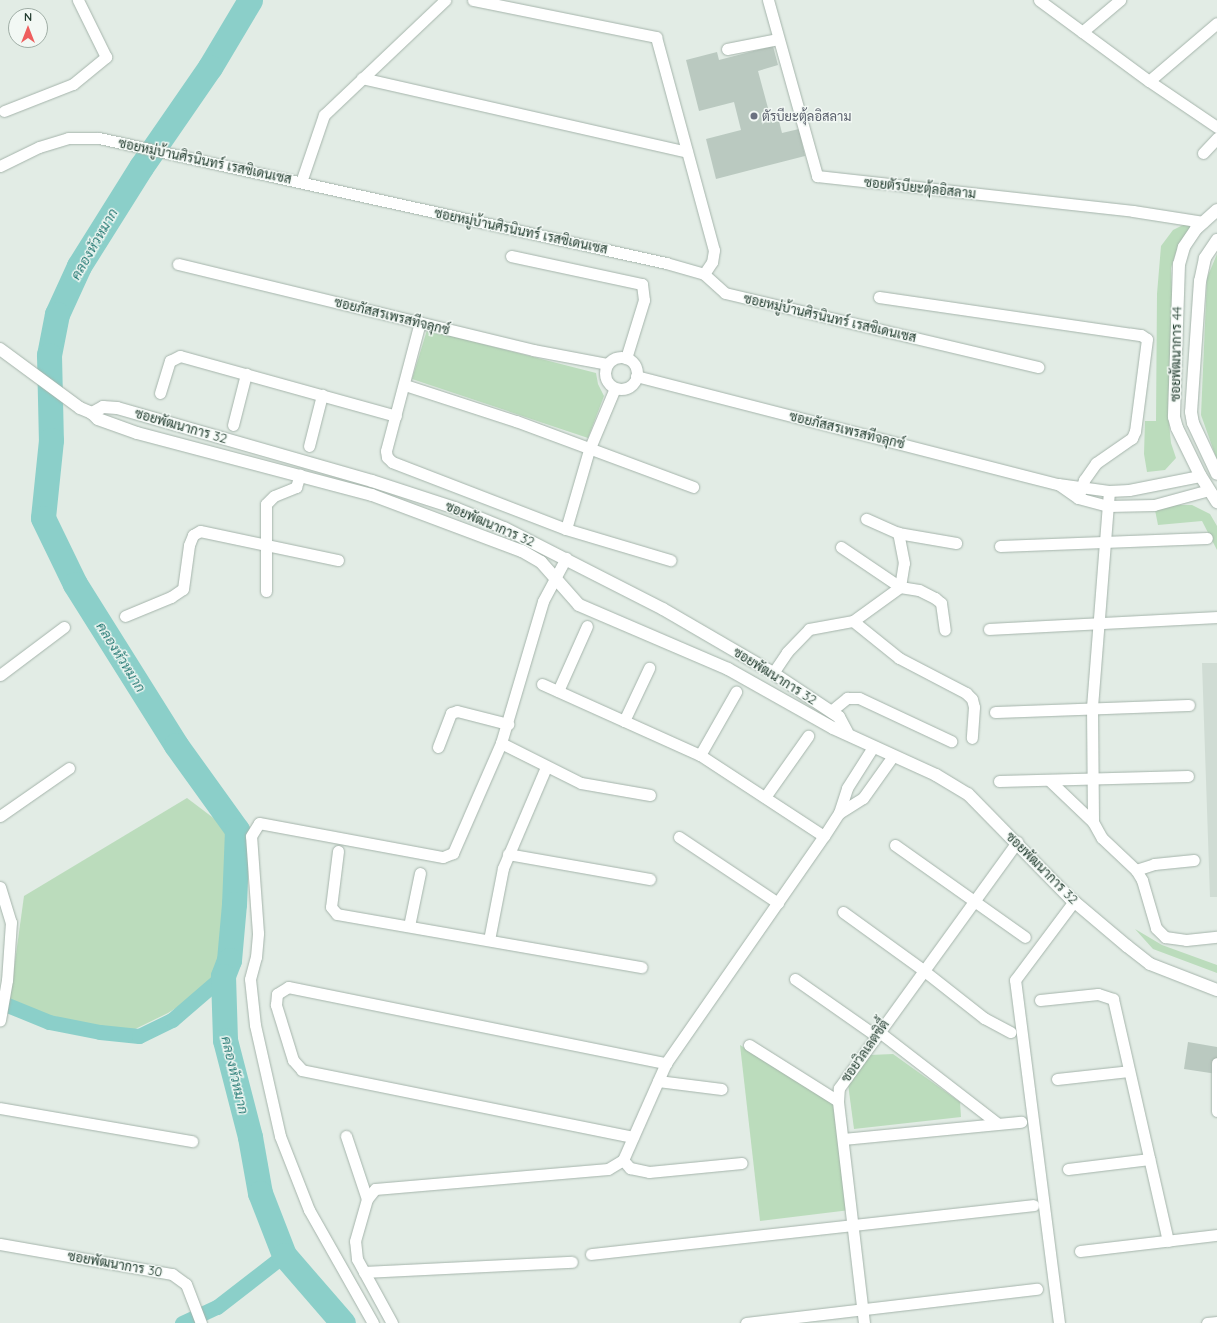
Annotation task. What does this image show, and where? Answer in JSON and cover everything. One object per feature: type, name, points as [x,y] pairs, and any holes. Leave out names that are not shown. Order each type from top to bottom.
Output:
[{"type":"street","points":[[4,111],[73,84],[106,57],[78,0]]},
{"type":"street","points":[[302,182],[324,115],[445,0]]},
{"type":"street","points":[[473,0],[656,37],[714,250],[712,262],[704,274]]},
{"type":"street","name":"ซอยตัรบียะตุ้ลอิสลาม","points":[[768,0],[817,176],[1133,211],[1204,222]]},
{"type":"street","points":[[1039,0],[1149,81],[1217,127]]},
{"type":"street","points":[[1082,32],[1120,0]]},
{"type":"street","points":[[1149,81],[1217,23]]},
{"type":"street","points":[[727,49],[778,39]]},
{"type":"street","points":[[362,78],[687,152]]},
{"type":"street","name":"ซอยหมู่บ้านศิรนินทร์ เรสซิเดนเซส","points":[[0,166],[39,147],[68,138],[99,138],[666,263],[704,274],[725,293],[1038,367]]},
{"type":"street","points":[[1203,153],[1217,138]]},
{"type":"street","name":"ซอยพัฒนาการ 44","points":[[1217,210],[1204,222],[1184,247],[1179,264],[1174,417],[1177,428],[1200,476],[1213,488],[1217,502]]},
{"type":"street","name":"ซอยพัฒนาการ 44","points":[[1216,472],[1193,423],[1191,412],[1200,281],[1205,258],[1217,240]]},
{"type":"street","points":[[511,256],[636,281],[642,284],[644,300],[626,358],[635,365],[636,376],[629,387],[615,388],[605,378],[607,364]]},
{"type":"street","name":"ซอยภัสสรเพรสทีจลุกซ์","points":[[178,264],[533,350],[607,364],[616,358],[626,358]]},
{"type":"street","points":[[879,298],[1141,335],[1147,339],[1135,431],[1132,438],[1096,463],[1082,485],[1078,498]]},
{"type":"street","points":[[420,322],[386,451],[387,457],[392,462],[566,529],[670,560]]},
{"type":"street","name":"ซอยพัฒนาการ 32","points":[[3,351],[80,408],[92,413],[98,419],[137,433],[372,495],[495,540],[541,562],[579,605],[728,669],[832,728],[847,732],[873,747],[936,775],[968,794],[1074,901],[1150,964],[1217,990]]},
{"type":"street","points":[[160,393],[170,362],[175,357],[188,358],[396,416]]},
{"type":"street","points":[[234,425],[246,374]]},
{"type":"street","name":"ซอยภัสสรเพรสทีจลุกซ์","points":[[636,376],[1058,484],[1082,485],[1109,491],[1129,490],[1200,476]]},
{"type":"street","points":[[404,385],[516,420],[589,450],[693,487]]},
{"type":"street","points":[[566,529],[589,450],[615,388]]},
{"type":"street","points":[[309,446],[322,395]]},
{"type":"street","name":"ซอยพัฒนาการ 32","points":[[92,413],[103,407],[117,408],[372,481],[456,508],[504,528],[566,558],[663,609],[773,673],[839,717],[847,732]]},
{"type":"street","points":[[1200,476],[1216,472]]},
{"type":"street","points":[[266,591],[266,504],[274,496],[296,487],[300,475]]},
{"type":"street","name":"ซอยภัสสรเพรสทีจลุกซ์","points":[[1058,484],[1078,498],[1108,506],[1154,505],[1213,488]]},
{"type":"street","points":[[1093,822],[1094,779],[1092,706],[1109,491]]},
{"type":"street","points":[[866,519],[898,533],[956,543]]},
{"type":"street","points":[[125,616],[171,597],[182,589],[189,545],[200,531],[338,560]]},
{"type":"street","points":[[773,673],[787,652],[809,629],[853,621],[900,587],[904,563],[898,533]]},
{"type":"street","points":[[1000,546],[1207,538]]},
{"type":"street","points":[[840,547],[900,587],[919,590],[942,603],[945,630]]},
{"type":"street","points":[[373,1323],[309,1210],[280,1136],[256,1031],[250,979],[256,957],[258,933],[252,836],[259,824],[449,856],[453,853],[508,724],[543,601],[566,558]]},
{"type":"street","points":[[990,628],[1217,616]]},
{"type":"street","points":[[853,621],[899,658],[969,696],[974,707],[972,738]]},
{"type":"street","points":[[558,691],[587,626]]},
{"type":"street","points":[[0,675],[64,627]]},
{"type":"street","points":[[624,721],[648,668]]},
{"type":"street","points":[[542,684],[700,755],[824,836]]},
{"type":"street","points":[[700,755],[736,692]]},
{"type":"street","points":[[831,711],[847,698],[859,698],[952,741]]},
{"type":"street","points":[[995,712],[1092,706],[1189,705]]},
{"type":"street","points":[[438,747],[451,713],[457,711],[508,724]]},
{"type":"street","points":[[764,797],[808,736]]},
{"type":"street","points":[[501,743],[546,767],[582,783],[650,795]]},
{"type":"street","points":[[392,1323],[357,1259],[355,1241],[366,1199],[375,1189],[608,1169],[623,1160],[666,1063],[824,836],[839,813],[845,792],[873,747]]},
{"type":"street","points":[[839,813],[863,798],[893,756]]},
{"type":"street","points":[[489,940],[500,875],[546,767]]},
{"type":"street","points":[[0,816],[69,768]]},
{"type":"street","points":[[1000,781],[1050,781],[1188,776]]},
{"type":"street","points":[[1050,781],[1093,822],[1102,838],[1136,870],[1142,880],[1156,928],[1165,936],[1186,940],[1217,937]]},
{"type":"street","points":[[679,837],[778,903]]},
{"type":"street","name":"ซอยวิลเลตซิตี้","points":[[864,1323],[838,1102],[839,1088],[843,1079],[1017,842]]},
{"type":"street","points":[[895,845],[1025,938]]},
{"type":"street","points":[[338,851],[331,907],[333,912],[641,966]]},
{"type":"street","points":[[508,854],[650,879]]},
{"type":"street","points":[[1136,870],[1154,864],[1194,860]]},
{"type":"street","points":[[409,926],[420,873]]},
{"type":"street","points":[[0,887],[11,922],[7,980],[0,1020]]},
{"type":"street","points":[[1059,1323],[1015,980],[1074,901]]},
{"type":"street","points":[[843,912],[923,970],[984,1018],[1010,1032]]},
{"type":"street","points":[[795,979],[877,1033],[997,1123]]},
{"type":"street","points":[[633,1137],[302,1070],[293,1060],[276,1005],[277,994],[288,986],[666,1063]]},
{"type":"street","points":[[1040,1000],[1098,994],[1113,999],[1168,1241]]},
{"type":"street","points":[[749,1045],[838,1102]]},
{"type":"street","points":[[1217,1063],[1217,1111]]},
{"type":"street","points":[[1057,1079],[1129,1070]]},
{"type":"street","points":[[658,1081],[721,1089]]},
{"type":"street","points":[[0,1108],[192,1140]]},
{"type":"street","points":[[842,1139],[997,1123],[1021,1122]]},
{"type":"street","points":[[346,1136],[366,1199]]},
{"type":"street","points":[[1068,1169],[1149,1159]]},
{"type":"street","points":[[623,1160],[630,1168],[649,1172],[742,1163]]},
{"type":"street","points":[[591,1254],[852,1223],[1033,1204]]},
{"type":"street","points":[[1080,1251],[1217,1235]]},
{"type":"street","name":"ซอยพัฒนาการ 30","points":[[0,1244],[172,1274],[186,1284],[201,1323]]},
{"type":"street","points":[[364,1272],[572,1262]]},
{"type":"street","points":[[746,1323],[1037,1289]]},
{"type":"street","points":[[1207,1323],[1217,1322]]},
{"type":"shaded area","points":[[1202,663],[1217,663],[1217,897],[1210,897]]},
{"type":"green space","points":[[1185,224],[1192,226],[1179,243],[1171,268],[1172,295],[1168,413],[1171,443],[1176,458],[1165,470],[1147,472],[1144,454],[1145,421],[1156,421],[1157,294],[1161,246],[1173,230]]},
{"type":"green space","points":[[1217,254],[1217,460],[1201,415],[1207,278]]},
{"type":"green space","points":[[427,330],[596,373],[598,384],[604,396],[588,438],[412,379]]},
{"type":"green space","points":[[1176,505],[1192,505],[1210,514],[1217,526],[1217,550],[1202,521],[1158,525],[1155,510]]},
{"type":"green space","points":[[187,798],[228,829],[234,904],[217,982],[168,1013],[125,1034],[9,1005],[24,896]]},
{"type":"green space","points":[[1135,929],[1162,945],[1217,965],[1217,973],[1153,949]]},
{"type":"green space","points":[[740,1045],[834,1104],[850,1210],[760,1221]]},
{"type":"green space","points":[[893,1054],[960,1102],[961,1117],[854,1129],[848,1084],[870,1055]]},
{"type":"building","name":"ตัรบียะตุ้ลอิสลาม","points":[[773,46],[778,65],[758,71],[772,123],[779,121],[782,133],[799,129],[805,156],[716,179],[706,139],[741,130],[734,102],[699,111],[686,60],[717,52],[719,60]]},
{"type":"building","points":[[1188,1042],[1217,1047],[1217,1074],[1184,1069]]},
{"type":"waterway","name":"คลองหัวหมาก","points":[[250,0],[210,67],[141,167],[79,266],[57,314],[49,355],[51,440],[43,518],[75,584],[176,745],[237,830],[234,904],[229,960],[223,976],[225,1040],[250,1137],[260,1193],[284,1255],[343,1323]]},
{"type":"waterway","points":[[0,1002],[49,1022],[100,1032],[139,1036],[172,1020],[223,976]]},
{"type":"waterway","points":[[182,1323],[217,1307],[284,1255]]},
{"type":"place","name":"ตัรบียะตุ้ลอิสลาม","points":[[754,116]]}]
